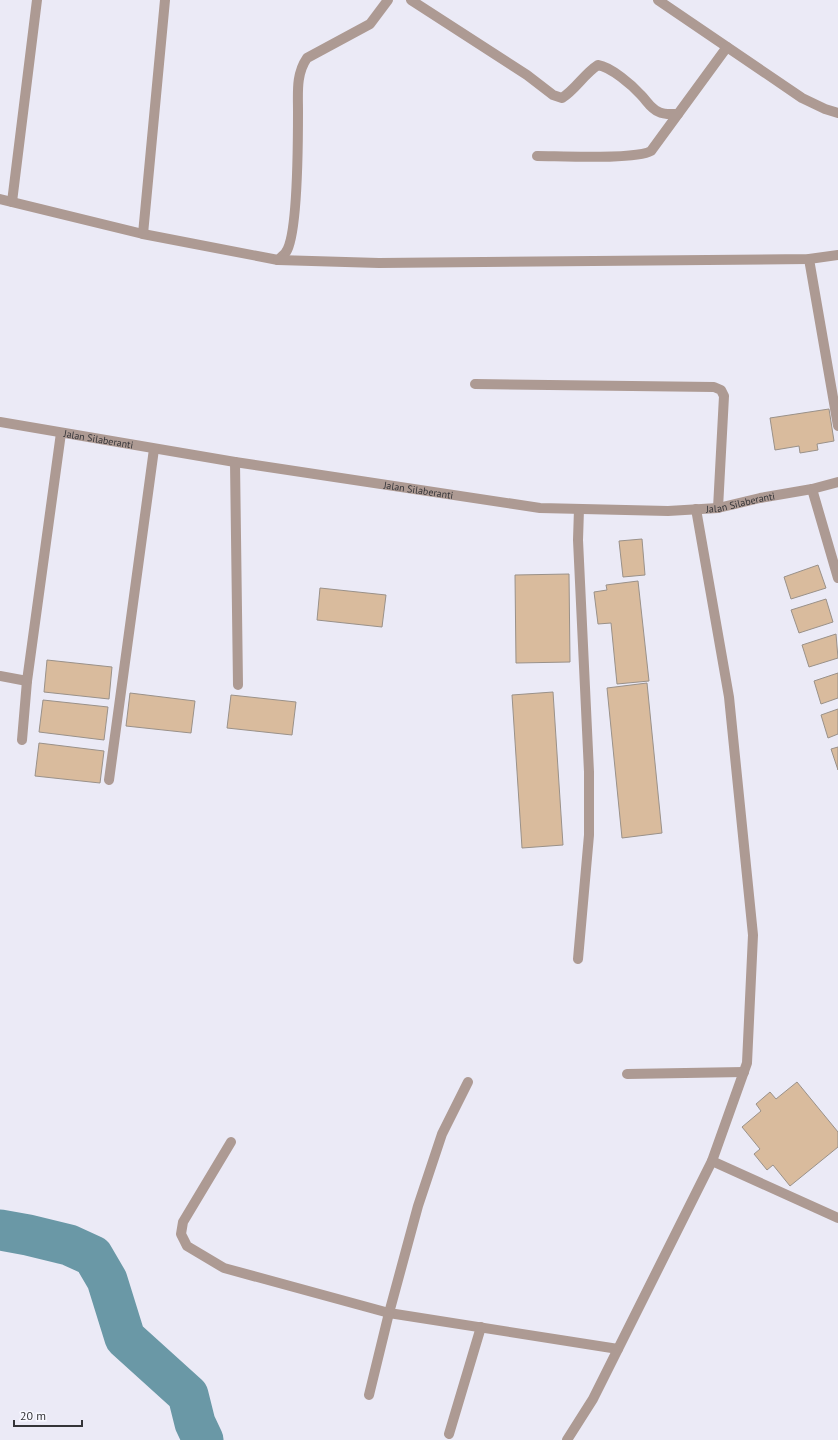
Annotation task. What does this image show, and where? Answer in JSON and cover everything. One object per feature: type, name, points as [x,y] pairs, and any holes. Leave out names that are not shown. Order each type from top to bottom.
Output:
[{"type":"street","points":[[12,202],[37,0]]},
{"type":"street","points":[[143,234],[165,0]]},
{"type":"street","points":[[278,260],[287,251],[292,237],[297,162],[298,83],[301,67],[307,58],[370,24],[388,0]]},
{"type":"street","points":[[411,0],[527,75],[553,95],[562,98],[570,93],[590,70],[598,66],[604,66],[642,95],[648,106],[660,113],[678,114]]},
{"type":"street","points":[[658,0],[802,98],[825,109],[838,113]]},
{"type":"street","points":[[536,156],[626,156],[647,154],[652,151],[727,47]]},
{"type":"street","points":[[0,199],[143,234],[278,260],[379,263],[809,259],[838,255]]},
{"type":"street","points":[[809,259],[838,426]]},
{"type":"street","points":[[475,384],[714,387],[721,390],[724,396],[718,508]]},
{"type":"street","name":"Jalan Silaberanti","points":[[0,422],[235,462],[540,508],[668,511],[718,508],[760,498],[812,489],[838,482]]},
{"type":"street","points":[[22,740],[27,681],[61,433]]},
{"type":"street","points":[[109,780],[154,449]]},
{"type":"street","points":[[235,462],[238,685]]},
{"type":"street","points":[[812,489],[838,578]]},
{"type":"street","points":[[578,959],[589,835],[589,772],[578,540],[579,509]]},
{"type":"street","points":[[567,1440],[593,1399],[712,1161],[747,1063],[753,935],[729,697],[696,509]]},
{"type":"street","points":[[0,676],[27,681]]},
{"type":"street","points":[[627,1074],[744,1072]]},
{"type":"street","points":[[369,1395],[389,1313],[418,1206],[442,1134],[468,1082]]},
{"type":"street","points":[[232,1142],[183,1222],[181,1234],[187,1246],[224,1268],[389,1313],[618,1349]]},
{"type":"street","points":[[712,1161],[838,1218]]},
{"type":"street","points":[[449,1434],[481,1327]]},
{"type":"building","points":[[829,409],[834,441],[817,444],[818,450],[800,453],[799,446],[775,450],[770,418]]},
{"type":"building","points":[[642,539],[645,575],[623,577],[619,541]]},
{"type":"building","points":[[818,565],[826,588],[791,599],[784,577]]},
{"type":"building","points":[[569,574],[570,662],[516,663],[515,575]]},
{"type":"building","points":[[638,581],[649,681],[617,684],[611,623],[598,624],[594,592],[607,590],[606,585]]},
{"type":"building","points":[[320,588],[386,595],[382,627],[317,620]]},
{"type":"building","points":[[826,599],[833,622],[799,633],[791,610]]},
{"type":"building","points":[[836,634],[838,658],[809,667],[802,645]]},
{"type":"building","points":[[47,660],[112,667],[109,699],[44,692]]},
{"type":"building","points":[[838,673],[838,698],[821,704],[814,681]]},
{"type":"building","points":[[647,683],[662,833],[622,838],[607,688]]},
{"type":"building","points":[[553,692],[563,845],[522,848],[512,695]]},
{"type":"building","points":[[130,693],[195,701],[191,733],[126,726]]},
{"type":"building","points":[[231,695],[296,702],[292,735],[227,728]]},
{"type":"building","points":[[43,700],[108,707],[104,740],[39,732]]},
{"type":"building","points":[[838,709],[838,734],[828,738],[821,715]]},
{"type":"building","points":[[39,743],[104,751],[100,783],[35,776]]},
{"type":"building","points":[[838,747],[838,770],[831,749]]},
{"type":"building","points":[[797,1082],[838,1132],[838,1147],[790,1186],[773,1165],[767,1170],[754,1154],[760,1149],[742,1127],[761,1111],[756,1104],[770,1092],[776,1099]]},
{"type":"waterway","points":[[0,1230],[69,1245],[93,1256],[107,1280],[125,1338],[188,1395],[195,1423],[203,1440]]}]
